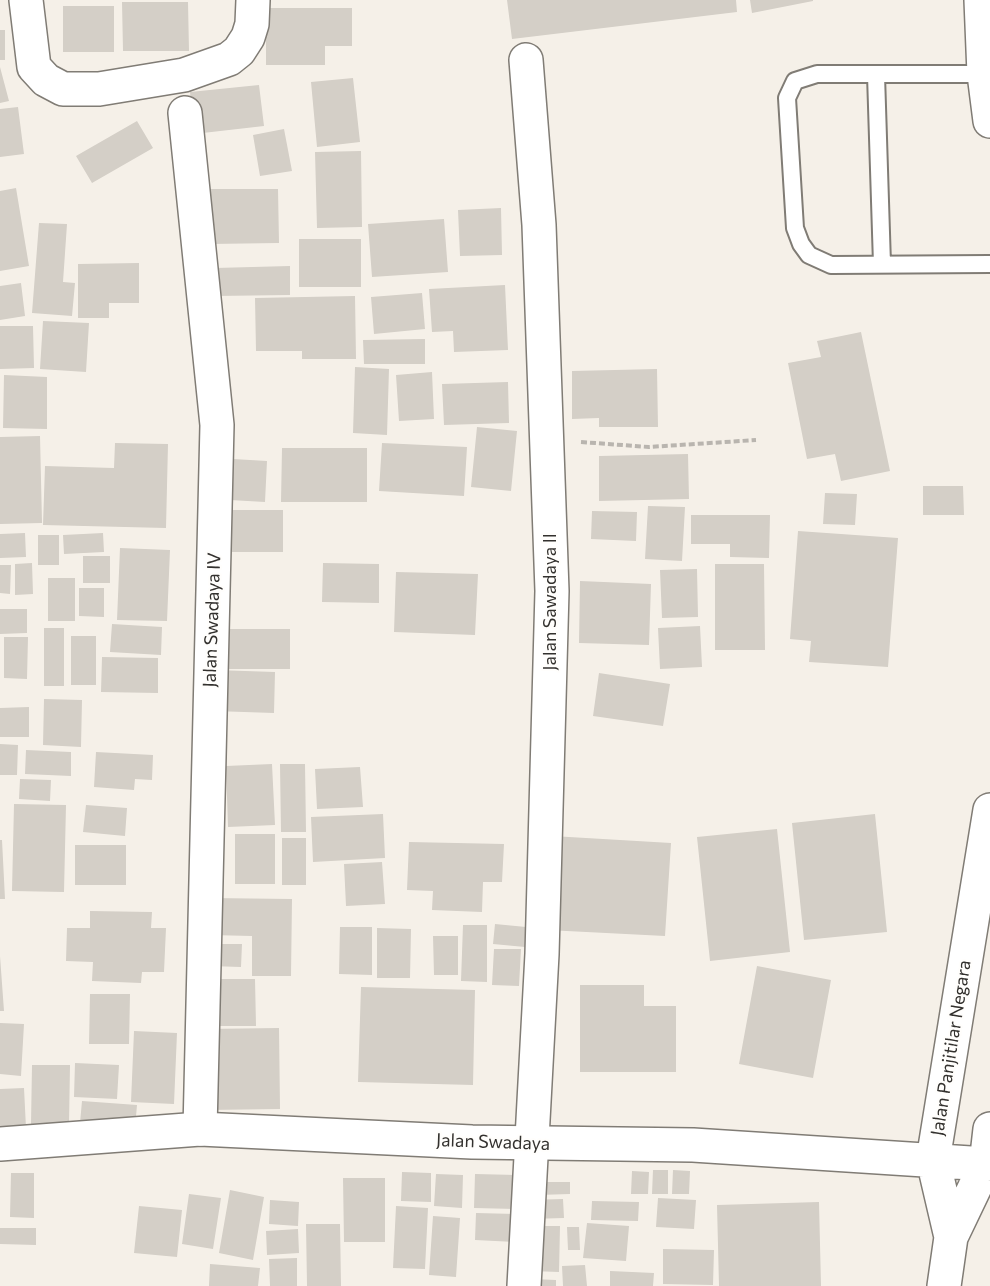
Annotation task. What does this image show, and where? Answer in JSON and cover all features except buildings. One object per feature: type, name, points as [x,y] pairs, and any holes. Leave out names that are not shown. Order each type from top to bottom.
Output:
[{"type":"street","points":[[26,0],[34,67],[46,80],[63,89],[99,89],[184,75],[229,59],[239,51],[253,12]]},
{"type":"street","points":[[981,0],[984,74],[990,121]]},
{"type":"street","name":"Jalan Sawadaya II","points":[[524,1286],[542,954],[552,591],[539,225],[526,60]]},
{"type":"street","name":"Jalan Swadaya IV","points":[[185,113],[217,425],[200,1129]]},
{"type":"street","name":"Jalan Panjitilar Negara","points":[[944,1286],[951,1237],[933,1160],[990,810]]},
{"type":"street","name":"Jalan Swadaya","points":[[0,1144],[200,1129],[533,1144],[693,1145],[986,1164]]},
{"type":"street","points":[[951,1237],[986,1164],[990,1129]]},
{"type":"lane","points":[[984,74],[817,74],[795,81],[787,98],[795,228],[801,244],[809,255],[831,265],[990,264]]},
{"type":"lane","points":[[876,75],[882,264]]},
{"type":"path","points":[[547,440],[649,447],[756,440]]}]
